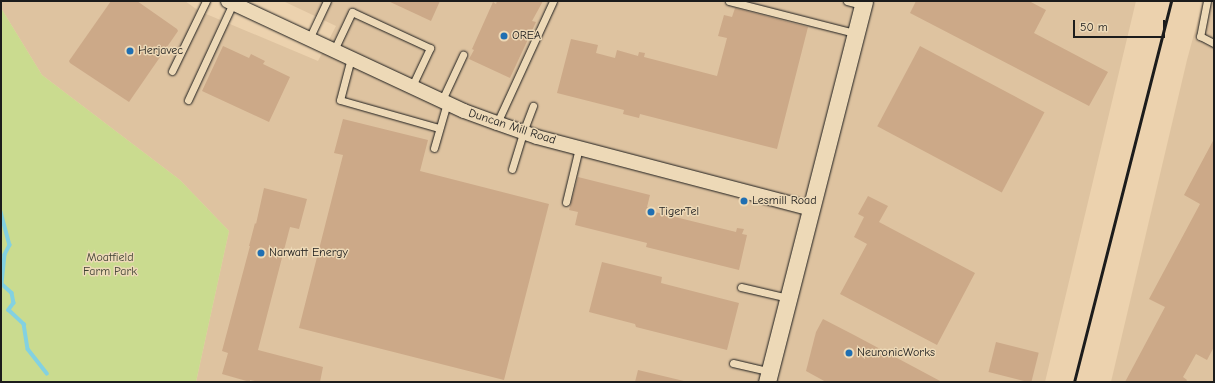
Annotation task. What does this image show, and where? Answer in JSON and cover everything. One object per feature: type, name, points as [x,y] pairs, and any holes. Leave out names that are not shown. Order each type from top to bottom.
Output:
[{"type":"street","name":"Duncan Mill Road","points":[[230,2],[444,102],[522,132],[811,209]]},
{"type":"street","points":[[768,377],[855,34],[858,2]]},
{"type":"lane","points":[[172,71],[206,1]]},
{"type":"lane","points":[[309,39],[327,1]]},
{"type":"lane","points":[[497,123],[552,1]]},
{"type":"lane","points":[[729,1],[855,34]]},
{"type":"lane","points":[[1207,1],[1200,36],[1214,43]]},
{"type":"lane","points":[[188,100],[230,2]]},
{"type":"lane","points":[[334,50],[352,12],[430,48],[412,86]]},
{"type":"lane","points":[[434,148],[444,102],[463,54]]},
{"type":"lane","points":[[351,58],[340,100],[439,128]]},
{"type":"lane","points":[[512,169],[522,132],[533,106]]},
{"type":"lane","points":[[566,202],[579,148]]},
{"type":"lane","points":[[741,287],[788,298]]},
{"type":"lane","points":[[733,363],[768,377]]},
{"type":"shaded area","points":[[1,1],[185,1],[199,11],[318,61],[336,26],[283,1],[1136,1],[1045,382],[196,382],[229,231],[180,180],[42,75],[1,8]]},
{"type":"shaded area","points":[[1203,1],[1214,1],[1214,382],[1111,382],[1187,60]]},
{"type":"green space","name":"Moatfield Farm Park","points":[[1,8],[42,75],[180,180],[229,231],[196,382],[1,382]]},
{"type":"building","points":[[111,1],[137,1],[178,31],[129,102],[69,61]]},
{"type":"building","points":[[388,1],[440,1],[431,21]]},
{"type":"building","name":"OREA","points":[[497,1],[543,1],[532,21],[536,22],[510,78],[469,59],[493,2],[496,4]]},
{"type":"building","points":[[916,1],[1029,1],[1046,10],[1034,33],[1108,72],[1089,106],[910,13]]},
{"type":"building","points":[[735,8],[808,27],[777,149],[640,114],[639,118],[623,114],[624,110],[557,93],[571,39],[598,45],[596,53],[615,58],[617,50],[638,56],[639,52],[645,53],[644,57],[717,76],[727,38],[718,36],[724,15],[732,17]]},
{"type":"building","points":[[223,46],[249,58],[251,54],[265,61],[263,64],[290,77],[269,122],[202,91]]},
{"type":"building","points":[[920,46],[1044,112],[1002,193],[877,126]]},
{"type":"building","points":[[343,119],[428,140],[420,171],[549,204],[504,380],[299,328],[343,155],[334,153]]},
{"type":"building","points":[[1214,139],[1214,347],[1207,360],[1196,354],[1183,377],[1187,380],[1186,382],[1125,382],[1165,307],[1149,299],[1200,204],[1184,195]]},
{"type":"building","points":[[578,177],[650,195],[647,207],[655,209],[655,212],[736,232],[737,228],[744,229],[742,234],[747,235],[739,270],[646,247],[647,243],[575,225],[578,212],[569,210]]},
{"type":"building","points":[[264,188],[307,199],[299,229],[290,227],[258,350],[323,367],[320,382],[259,382],[250,380],[250,382],[222,374],[228,353],[222,351],[255,223],[256,224]]},
{"type":"building","points":[[868,196],[888,206],[879,222],[975,273],[937,345],[840,294],[867,244],[854,237],[864,217],[858,214]]},
{"type":"building","points":[[602,262],[662,277],[661,283],[739,303],[727,350],[636,327],[635,324],[589,312]]},
{"type":"building","name":"NeuronicWorks","points":[[823,319],[942,382],[826,382],[806,371],[816,332]]},
{"type":"building","points":[[996,342],[1039,353],[1031,382],[989,372]]},
{"type":"building","points":[[638,370],[684,381],[635,382]]},
{"type":"waterway","points":[[1,212],[10,245],[5,255],[2,284],[12,293],[14,303],[9,310],[24,324],[28,349],[47,373]]},
{"type":"railway","points":[[1074,382],[1171,1]]},
{"type":"place","name":"OREA","points":[[504,36]]},
{"type":"place","name":"Herjavec","points":[[130,51]]},
{"type":"place","name":"Lesmill Road","points":[[744,201]]},
{"type":"place","name":"TigerTel","points":[[651,212]]},
{"type":"place","name":"Narwatt Energy","points":[[261,253]]},
{"type":"place","name":"NeuronicWorks","points":[[849,353]]}]
